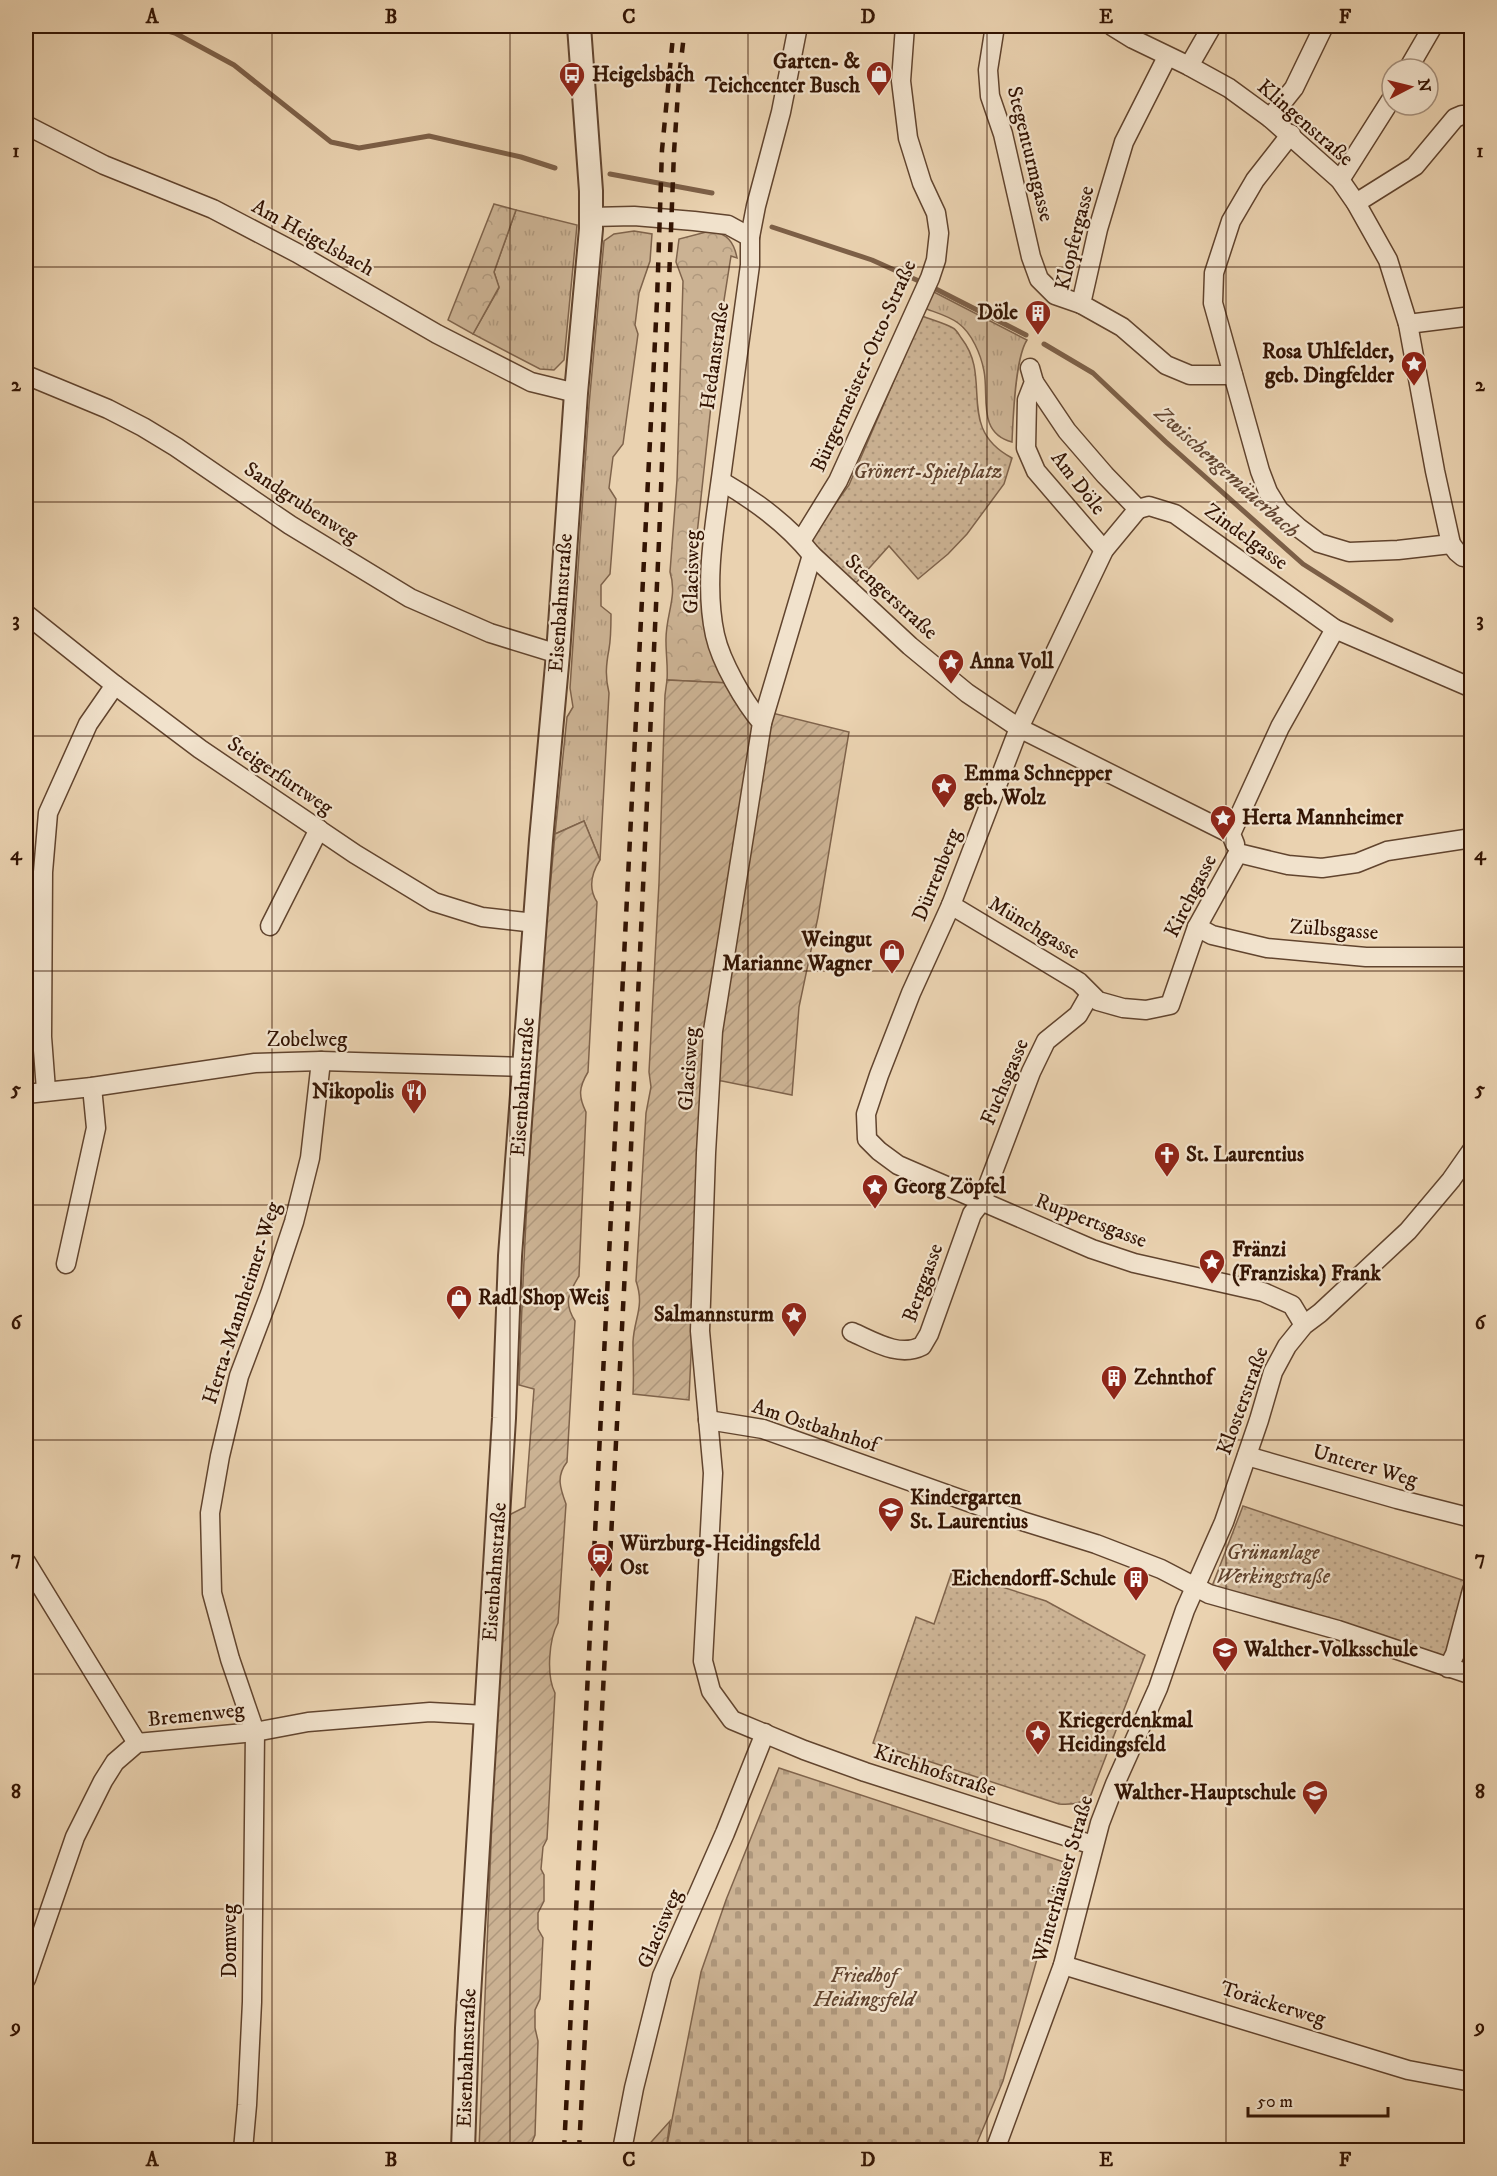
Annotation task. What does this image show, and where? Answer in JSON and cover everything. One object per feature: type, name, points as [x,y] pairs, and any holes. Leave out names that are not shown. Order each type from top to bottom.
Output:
[{"type":"street","name":"Eisenbahnstraße","points":[[463,2151],[467,2028],[504,1428],[510,1256],[591,217],[579,26]]},
{"type":"street","name":"Hedanstraße","points":[[721,481],[750,265],[750,237],[798,26]]},
{"type":"street","name":"Bürgermeister-Otto-Straße","points":[[807,548],[928,283],[936,260],[939,233],[936,213],[922,183],[908,138],[901,81],[905,26]]},
{"type":"street","name":"Stegenturmgasse","points":[[995,26],[988,70],[990,96],[1003,134],[1031,257],[1039,279],[1055,295],[1081,304]]},
{"type":"street","name":"Klingenstraße","points":[[1112,26],[1229,88],[1291,134],[1340,180],[1356,203],[1388,260],[1408,324],[1435,471],[1462,552]]},
{"type":"street","points":[[1189,66],[1212,26]]},
{"type":"street","points":[[1270,118],[1294,88],[1324,26]]},
{"type":"street","points":[[1415,57],[1432,26]]},
{"type":"street","name":"Klopfergasse","points":[[1167,57],[1124,142],[1098,229],[1081,304],[1122,327],[1166,364],[1190,375],[1233,375]]},
{"type":"street","points":[[1356,203],[1415,166],[1455,118],[1462,115],[1472,116]]},
{"type":"street","points":[[1340,180],[1380,117]]},
{"type":"street","name":"Am Heigelsbach","points":[[26,125],[104,165],[213,209],[297,252],[437,334],[531,381],[576,393]]},
{"type":"street","points":[[1291,134],[1255,180],[1232,221],[1214,273],[1213,303],[1260,471],[1268,492],[1279,510],[1319,543],[1349,552],[1398,550],[1462,552]]},
{"type":"street","points":[[591,217],[634,216],[694,220],[728,225],[750,237]]},
{"type":"street","points":[[1408,324],[1472,316]]},
{"type":"street","name":"Sandgrubenweg","points":[[26,375],[108,409],[143,427],[290,525],[410,598],[490,633],[558,654]]},
{"type":"street","name":"Am Döle","points":[[1104,550],[1036,471],[1026,448],[1027,400],[1032,375],[1067,431],[1138,509]]},
{"type":"street","name":"Stengerstraße","points":[[721,481],[747,496],[807,548],[910,646],[955,683],[1019,728],[1232,834]]},
{"type":"street","name":"Glacisweg","points":[[721,481],[712,549],[711,604],[715,637],[731,674],[750,708],[762,723]]},
{"type":"street","name":"Zindelgasse","points":[[1138,509],[1149,506],[1175,514],[1335,629],[1472,688]]},
{"type":"street","name":"Dürrenberg","points":[[867,1139],[866,1114],[879,1075],[910,993],[951,905],[1019,728],[1104,550],[1138,509]]},
{"type":"street","name":"Glacisweg","points":[[708,1420],[699,1331],[713,1031],[762,723],[807,548]]},
{"type":"street","name":"Steigerfurtweg","points":[[26,614],[200,749],[319,829],[434,902],[482,917],[535,923]]},
{"type":"street","points":[[1238,853],[1232,834],[1280,727],[1335,629]]},
{"type":"street","points":[[46,1090],[42,1037],[42,884],[48,813],[88,724],[115,685]]},
{"type":"street","points":[[270,926],[319,829]]},
{"type":"street","name":"Kirchgasse","points":[[1090,994],[1098,1001],[1123,1008],[1146,1010],[1170,1005],[1197,927],[1238,853],[1288,865],[1322,868],[1357,863],[1386,850],[1472,838]]},
{"type":"street","name":"Münchgasse","points":[[951,905],[1079,982],[1090,994]]},
{"type":"street","name":"Zülbsgasse","points":[[1197,927],[1212,935],[1267,948],[1366,957],[1472,957]]},
{"type":"street","name":"Fuchsgasse","points":[[982,1202],[1031,1072],[1046,1041],[1078,1015],[1090,994]]},
{"type":"street","name":"Zobelweg","points":[[26,1094],[46,1090],[92,1087],[255,1063],[321,1061],[524,1067]]},
{"type":"street","name":"Herta-Mannheimer-Weg","points":[[255,1732],[230,1659],[212,1593],[210,1514],[220,1456],[239,1376],[287,1242],[310,1158],[321,1061]]},
{"type":"street","points":[[66,1264],[96,1128],[92,1087]]},
{"type":"street","name":"Ruppertsgasse","points":[[867,1139],[898,1165],[1092,1249],[1134,1263],[1263,1292],[1292,1305],[1304,1325]]},
{"type":"street","name":"Klosterstraße","points":[[1195,1588],[1224,1522],[1273,1372],[1287,1346],[1304,1325],[1320,1313],[1408,1231],[1451,1180],[1472,1150]]},
{"type":"street","name":"Berggasse","points":[[852,1332],[882,1346],[905,1352],[922,1346],[929,1334],[972,1214],[982,1202]]},
{"type":"street","points":[[708,1420],[714,1473],[702,1661],[711,1691],[732,1720],[765,1733]]},
{"type":"street","name":"Am Ostbahnhof","points":[[708,1420],[763,1429],[1011,1517],[1096,1544],[1161,1569],[1195,1588],[1338,1630],[1472,1675]]},
{"type":"street","name":"Unterer Weg","points":[[1247,1456],[1396,1499],[1472,1518]]},
{"type":"street","points":[[26,1562],[137,1743]]},
{"type":"street","name":"Winterhäuser Straße","points":[[995,2151],[1063,1965],[1093,1845],[1115,1784],[1158,1688],[1195,1588]]},
{"type":"street","points":[[1448,1668],[1455,1654],[1472,1590]]},
{"type":"street","name":"Bremenweg","points":[[26,1979],[75,1837],[115,1762],[137,1743],[255,1732],[308,1722],[430,1712],[486,1715]]},
{"type":"street","name":"Domweg","points":[[243,2151],[252,2002],[255,1732]]},
{"type":"street","name":"Glacisweg","points":[[622,2151],[634,2088],[663,1976],[725,1833],[765,1733]]},
{"type":"street","name":"Kirchhofstraße","points":[[765,1733],[865,1772],[1093,1845]]},
{"type":"street","name":"Toräckerweg","points":[[1063,1965],[1408,2070],[1472,2082]]},
{"type":"green space","points":[[494,204],[516,210],[494,272],[499,287],[473,334],[448,320]]},
{"type":"green space","points":[[516,210],[577,225],[564,360],[554,370],[540,369],[473,334],[499,288],[494,272]]},
{"type":"green space","points":[[634,231],[652,234],[650,261],[639,293],[635,325],[638,334],[623,444],[613,457],[609,488],[616,499],[610,574],[601,585],[601,606],[611,614],[611,618],[606,671],[609,693],[600,860],[584,821],[555,834],[567,717],[573,707],[570,688],[589,405],[604,241],[614,234]]},
{"type":"green space","points":[[710,231],[729,239],[737,258],[731,256],[719,332],[694,562],[712,550],[729,683],[667,680],[666,633],[673,590],[670,572],[677,480],[683,281],[676,262],[679,239]]},
{"type":"green space","points":[[932,291],[1027,340],[1017,374],[1012,442],[994,431],[989,422],[984,371],[972,338],[963,327],[946,316],[924,308]]},
{"type":"green space","name":"Grönert-Spielplatz","points":[[922,316],[957,331],[971,354],[975,370],[979,418],[984,432],[995,446],[1012,458],[1004,484],[967,534],[948,554],[918,579],[889,546],[855,584],[809,540],[849,485]]},
{"type":"green space","points":[[667,680],[729,683],[740,705],[849,732],[818,917],[799,1007],[792,1095],[722,1081],[703,1080],[689,1400],[633,1394],[633,1342],[639,1305],[636,1281],[646,1113],[651,1087],[649,1072]]},
{"type":"green space","points":[[584,821],[600,860],[594,870],[592,881],[592,892],[597,902],[588,1072],[581,1092],[586,1112],[579,1276],[572,1288],[568,1303],[575,1321],[567,1462],[560,1477],[566,1504],[558,1623],[552,1638],[550,1657],[550,1677],[555,1693],[547,1839],[543,1847],[541,1869],[544,1875],[544,1901],[538,1913],[538,1929],[543,1938],[540,1999],[535,2010],[538,2041],[535,2135],[529,2150],[479,2150],[496,1717],[509,1515],[525,1507],[534,1389],[519,1385],[532,1110],[555,834]]},
{"type":"green space","name":"Grünanlage Werkingstraße","points":[[1243,1506],[1471,1583],[1471,1675],[1209,1594]]},
{"type":"green space","points":[[952,1571],[1046,1601],[1145,1655],[1091,1795],[1081,1802],[1059,1804],[873,1743],[916,1617],[934,1624]]},
{"type":"green space","name":"Friedhof Heidingsfeld","points":[[779,1768],[1064,1862],[1003,2081],[974,2150],[666,2150],[701,1972],[726,1900]]},
{"type":"green space","points":[[670,2121],[666,2150],[644,2150]]},
{"type":"waterway","name":"Zwischengemäuerbach","points":[[150,26],[175,33],[234,65],[331,142],[359,148],[429,136],[521,157],[555,168]]},
{"type":"waterway","name":"Zwischengemäuerbach","points":[[610,174],[712,193]]},
{"type":"waterway","name":"Zwischengemäuerbach","points":[[772,227],[872,260],[930,286],[1026,335]]},
{"type":"waterway","name":"Zwischengemäuerbach","points":[[1044,344],[1093,373],[1166,442],[1303,564],[1391,620]]},
{"type":"railway","points":[[564,2150],[657,301],[662,150],[674,26]]},
{"type":"railway","points":[[579,2150],[628,1213],[659,541],[674,152],[685,26]]},
{"type":"place","name":"Garten- & Teichcenter Busch","points":[[879,97]]},
{"type":"place","name":"Heigelsbach","points":[[572,98]]},
{"type":"place","name":"Döle","points":[[1038,336]]},
{"type":"place","name":"Rosa Uhlfelder, geb. Dingfelder","points":[[1414,387]]},
{"type":"place","name":"Anna Voll","points":[[951,685]]},
{"type":"place","name":"Emma Schnepper geb. Wolz","points":[[944,809]]},
{"type":"place","name":"Herta Mannheimer","points":[[1223,841]]},
{"type":"place","name":"Weingut Marianne Wagner","points":[[892,975]]},
{"type":"place","name":"Nikopolis","points":[[414,1115]]},
{"type":"place","name":"St. Laurentius","points":[[1167,1178]]},
{"type":"place","name":"Georg Zöpfel","points":[[875,1210]]},
{"type":"place","name":"Fränzi (Franziska) Frank","points":[[1212,1285]]},
{"type":"place","name":"Radl Shop Weis","points":[[459,1321]]},
{"type":"place","name":"Salmannsturm","points":[[794,1338]]},
{"type":"place","name":"Zehnthof","points":[[1114,1401]]},
{"type":"place","name":"Kindergarten St. Laurentius","points":[[891,1533]]},
{"type":"place","name":"Würzburg-Heidingsfeld Ost","points":[[600,1579]]},
{"type":"place","name":"Eichendorff-Schule","points":[[1136,1602]]},
{"type":"place","name":"Walther-Volksschule","points":[[1225,1673]]},
{"type":"place","name":"Kriegerdenkmal Heidingsfeld","points":[[1038,1756]]},
{"type":"place","name":"Walther-Hauptschule","points":[[1315,1816]]}]
